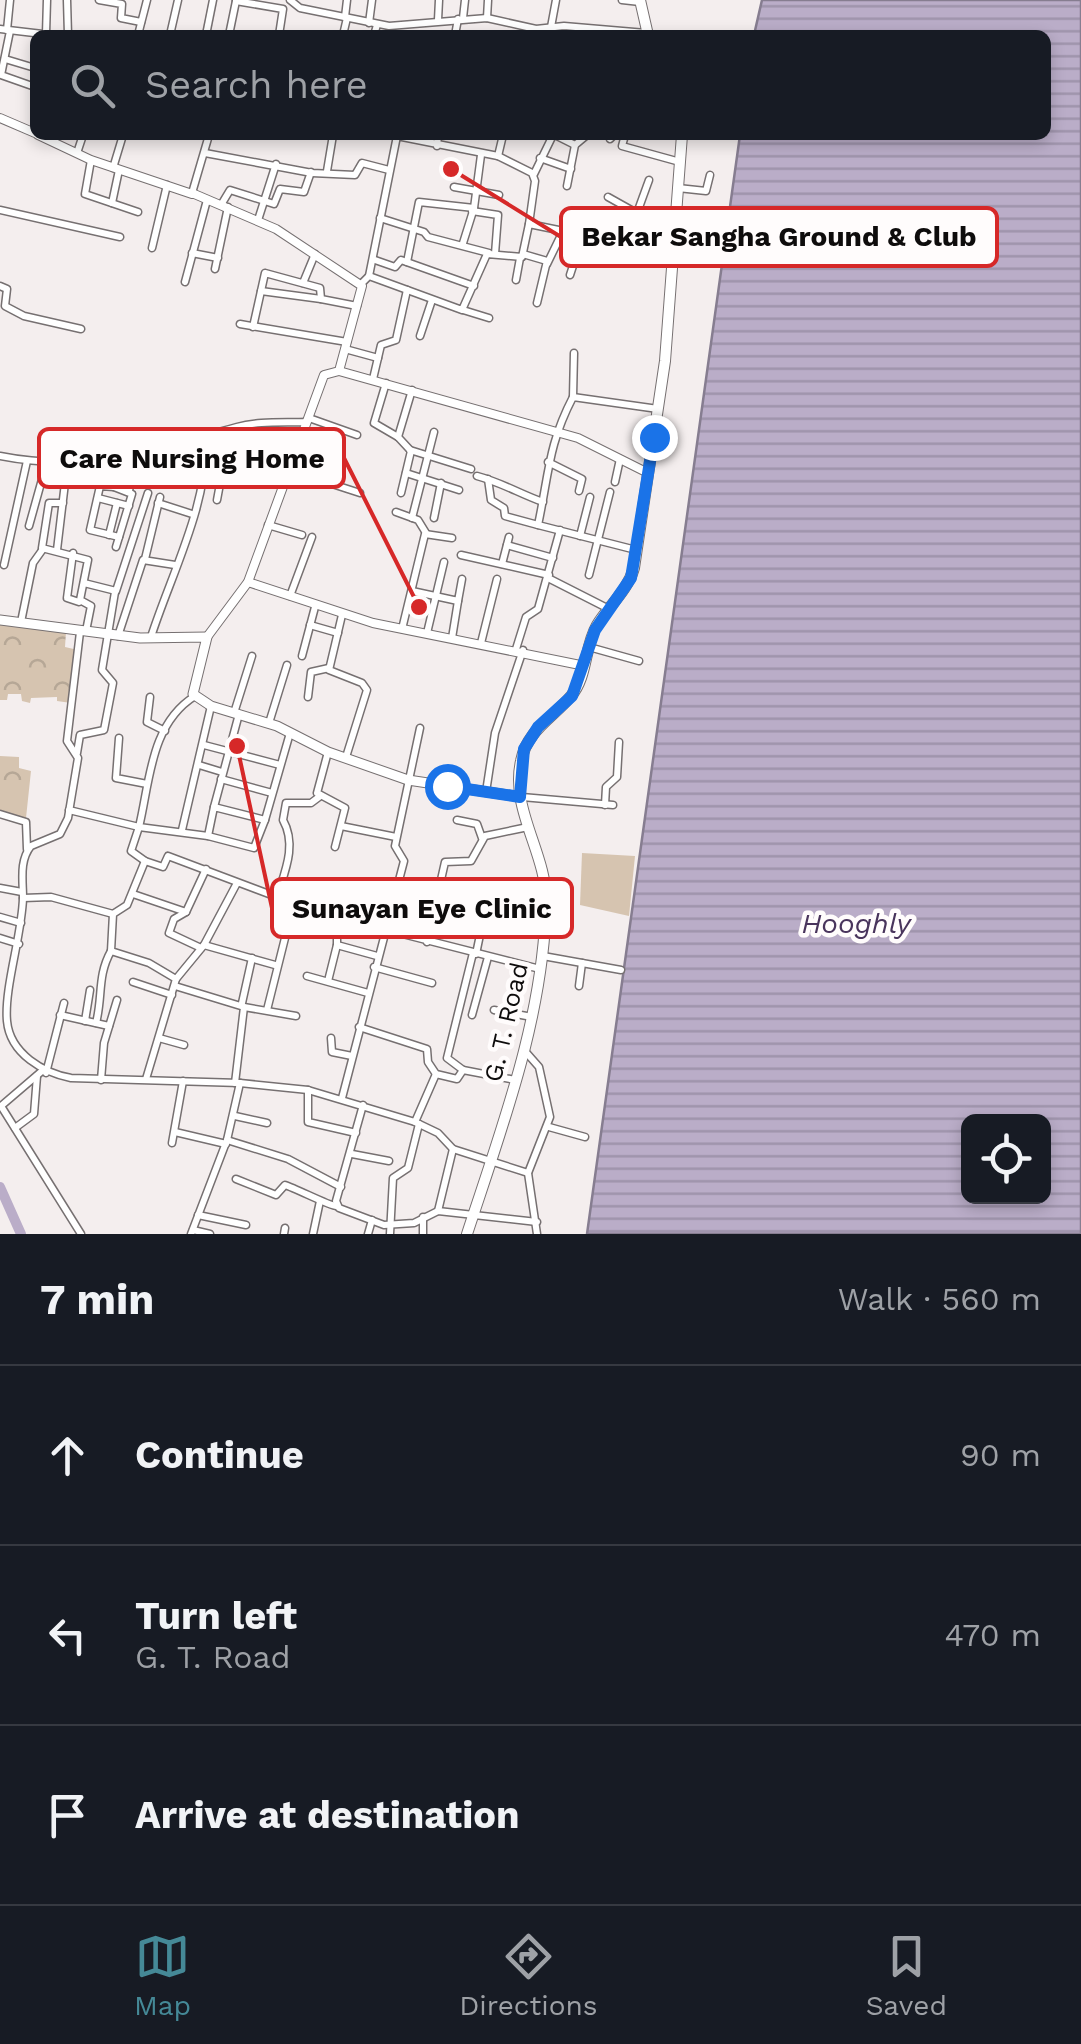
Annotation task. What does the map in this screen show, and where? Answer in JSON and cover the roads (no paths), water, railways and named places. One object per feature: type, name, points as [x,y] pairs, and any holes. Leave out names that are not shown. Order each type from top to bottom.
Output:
[{"type":"main road","points":[[640,1],[647,30]]},
{"type":"main road","name":"G. T. Road","points":[[468,1234],[524,1050],[542,956],[546,891],[520,797],[524,749],[538,727],[572,696],[589,647],[628,585],[658,409],[682,140]]},
{"type":"main road","points":[[0,620],[118,636],[207,637],[195,696],[211,706],[269,724],[328,752],[408,780],[520,797]]},
{"type":"street","points":[[10,0],[1,76],[30,85]]},
{"type":"street","points":[[47,0],[49,30]]},
{"type":"street","points":[[66,0],[68,30]]},
{"type":"street","points":[[99,0],[122,4],[121,18],[141,22]]},
{"type":"street","points":[[139,30],[147,0]]},
{"type":"street","points":[[171,30],[178,0]]},
{"type":"street","points":[[207,30],[213,0]]},
{"type":"street","points":[[230,30],[237,0],[284,9],[280,30]]},
{"type":"street","points":[[290,0],[310,10],[373,24],[487,18],[536,29],[576,30]]},
{"type":"street","points":[[310,10],[311,0]]},
{"type":"street","points":[[344,30],[347,0]]},
{"type":"street","points":[[372,0],[374,30]]},
{"type":"street","points":[[438,20],[439,0]]},
{"type":"street","points":[[457,30],[466,0]]},
{"type":"street","points":[[487,18],[488,0]]},
{"type":"street","points":[[551,27],[556,0]]},
{"type":"street","points":[[622,0],[640,1]]},
{"type":"street","points":[[5,30],[30,32]]},
{"type":"street","points":[[5,59],[30,66]]},
{"type":"street","points":[[0,121],[30,132]]},
{"type":"street","points":[[50,140],[92,160],[258,220],[365,280],[489,318]]},
{"type":"street","points":[[77,153],[81,140]]},
{"type":"street","points":[[112,204],[122,140]]},
{"type":"street","points":[[192,194],[208,140]]},
{"type":"street","points":[[327,171],[332,140]]},
{"type":"street","points":[[339,370],[374,260],[395,140]]},
{"type":"street","points":[[412,140],[498,156],[534,174]]},
{"type":"street","points":[[437,146],[438,140]]},
{"type":"street","points":[[498,156],[501,140]]},
{"type":"street","points":[[516,280],[530,224],[534,174],[551,140]]},
{"type":"street","points":[[567,186],[580,140]]},
{"type":"street","points":[[623,140],[621,146],[681,162]]},
{"type":"street","points":[[205,152],[311,172],[355,175],[362,163],[389,170]]},
{"type":"street","points":[[463,243],[481,154]]},
{"type":"street","points":[[540,158],[571,170]]},
{"type":"street","points":[[92,160],[85,193],[138,212]]},
{"type":"street","points":[[258,220],[276,164]]},
{"type":"street","points":[[215,269],[230,190],[274,204],[280,189],[304,192],[311,172]]},
{"type":"street","points":[[677,188],[706,191],[710,175]]},
{"type":"street","points":[[637,213],[649,180]]},
{"type":"street","points":[[152,248],[167,186]]},
{"type":"street","points":[[454,187],[499,195]]},
{"type":"street","points":[[608,196],[637,213],[672,224]]},
{"type":"street","points":[[184,282],[207,200]]},
{"type":"street","points":[[407,262],[420,202],[498,215],[492,254],[462,310]]},
{"type":"street","points":[[0,210],[120,237]]},
{"type":"street","points":[[380,218],[428,237],[463,243],[492,254],[545,259],[547,264]]},
{"type":"street","points":[[530,224],[671,254]]},
{"type":"street","points":[[537,303],[547,264],[564,229]]},
{"type":"street","points":[[570,275],[583,235]]},
{"type":"street","points":[[192,252],[218,258]]},
{"type":"street","points":[[303,283],[316,254]]},
{"type":"street","points":[[374,260],[394,266],[400,260],[474,286]]},
{"type":"street","points":[[253,327],[265,273],[321,288],[321,299]]},
{"type":"street","points":[[0,286],[7,289],[2,304],[24,316],[82,329]]},
{"type":"street","points":[[373,379],[381,345],[394,343],[406,290]]},
{"type":"street","points":[[261,291],[357,306]]},
{"type":"street","points":[[420,336],[432,300]]},
{"type":"street","points":[[240,324],[346,345],[378,358]]},
{"type":"street","points":[[538,525],[554,432],[573,397],[574,353]]},
{"type":"street","points":[[207,637],[248,582],[326,373],[339,370],[386,382],[585,440],[648,472]]},
{"type":"street","points":[[386,382],[374,422],[410,450],[471,469]]},
{"type":"street","points":[[398,437],[413,389]]},
{"type":"street","points":[[573,397],[658,409]]},
{"type":"street","points":[[0,456],[67,466],[133,455],[242,425],[308,420],[357,435]]},
{"type":"street","points":[[412,518],[434,432]]},
{"type":"street","points":[[150,638],[192,514],[206,458],[205,436]]},
{"type":"street","points":[[410,450],[402,490],[419,491]]},
{"type":"street","points":[[116,547],[129,506],[133,455]]},
{"type":"street","points":[[206,458],[256,471],[262,463],[360,493]]},
{"type":"street","points":[[110,459],[114,487]]},
{"type":"street","points":[[615,482],[620,459]]},
{"type":"street","points":[[4,565],[3,550],[27,461]]},
{"type":"street","points":[[217,500],[224,462]]},
{"type":"street","points":[[548,462],[581,478],[579,491]]},
{"type":"street","points":[[29,526],[46,465]]},
{"type":"street","points":[[57,550],[67,466]]},
{"type":"street","points":[[406,473],[459,490]]},
{"type":"street","points":[[477,476],[518,487],[524,496],[543,502]]},
{"type":"street","points":[[488,479],[491,500],[504,508],[505,516],[637,550]]},
{"type":"street","points":[[434,518],[441,484]]},
{"type":"street","points":[[119,537],[90,530],[101,486],[130,492]]},
{"type":"street","points":[[589,575],[610,492]]},
{"type":"street","points":[[27,850],[60,834],[70,810],[80,735],[104,730],[108,720],[113,682],[102,670],[105,634],[148,493]]},
{"type":"street","points":[[580,536],[590,496]]},
{"type":"street","points":[[98,498],[129,506]]},
{"type":"street","points":[[118,636],[145,559],[159,500],[192,514]]},
{"type":"street","points":[[21,624],[33,562],[43,549],[49,504],[63,503]]},
{"type":"street","points":[[109,535],[117,503]]},
{"type":"street","points":[[396,512],[412,518],[426,533],[452,538]]},
{"type":"street","points":[[268,525],[302,535]]},
{"type":"street","points":[[486,792],[495,734],[526,616],[538,609],[560,530]]},
{"type":"street","points":[[402,629],[426,533]]},
{"type":"street","points":[[289,598],[312,537]]},
{"type":"street","points":[[502,564],[508,541],[554,558]]},
{"type":"street","points":[[43,549],[72,553],[88,560],[81,602]]},
{"type":"street","points":[[72,553],[67,598],[92,606],[83,632],[67,742],[77,754]]},
{"type":"street","points":[[461,555],[549,576],[610,609]]},
{"type":"street","points":[[145,559],[175,565]]},
{"type":"street","points":[[426,633],[444,562]]},
{"type":"street","points":[[480,643],[497,579]]},
{"type":"street","points":[[452,638],[462,580]]},
{"type":"street","points":[[248,582],[315,607],[402,629],[585,666]]},
{"type":"street","points":[[84,583],[115,592]]},
{"type":"street","points":[[412,591],[458,601]]},
{"type":"street","points":[[302,656],[315,607]]},
{"type":"street","points":[[329,668],[342,614]]},
{"type":"street","points":[[310,626],[338,633]]},
{"type":"street","points":[[589,647],[638,661]]},
{"type":"street","points":[[208,836],[252,656]]},
{"type":"street","points":[[269,724],[287,665]]},
{"type":"street","points":[[308,697],[311,672],[329,668],[367,690],[346,756]]},
{"type":"street","points":[[195,696],[179,708],[152,753],[132,850],[164,867],[168,856],[277,897],[335,913],[336,944],[328,982]]},
{"type":"street","points":[[150,697],[147,722],[165,732]]},
{"type":"street","points":[[182,830],[211,706]]},
{"type":"street","points":[[342,1098],[383,929],[404,861],[395,846],[396,837],[420,728]]},
{"type":"street","points":[[70,810],[139,828],[182,830],[254,848],[290,733]]},
{"type":"street","points":[[119,738],[116,778],[148,784]]},
{"type":"street","points":[[520,797],[609,805],[606,787],[617,777],[619,742]]},
{"type":"street","points":[[204,745],[280,766]]},
{"type":"street","points":[[277,897],[290,847],[290,830],[283,820],[286,802],[311,802],[319,797],[328,752]]},
{"type":"street","points":[[199,765],[272,792]]},
{"type":"street","points":[[319,797],[345,808],[335,847]]},
{"type":"street","points":[[214,806],[264,820]]},
{"type":"street","points":[[0,814],[26,822],[27,850],[7,1021]]},
{"type":"street","points":[[427,942],[445,862],[470,862],[482,838],[477,824],[457,820]]},
{"type":"street","points":[[341,826],[396,837]]},
{"type":"street","points":[[482,838],[528,827]]},
{"type":"street","points":[[96,1023],[103,991],[101,969],[110,951],[113,914],[133,894],[145,860]]},
{"type":"street","points":[[206,869],[186,912],[174,919],[169,933],[203,947],[276,965]]},
{"type":"street","points":[[146,1079],[174,987],[203,947],[236,883]]},
{"type":"street","points":[[0,888],[113,914]]},
{"type":"street","points":[[133,894],[186,912]]},
{"type":"street","points":[[267,1010],[294,902]]},
{"type":"street","points":[[486,906],[447,1058],[463,1070],[515,1080]]},
{"type":"street","points":[[0,917],[21,922]]},
{"type":"street","points":[[383,929],[540,970]]},
{"type":"street","points":[[0,938],[19,944]]},
{"type":"street","points":[[336,944],[377,956]]},
{"type":"street","points":[[110,951],[149,963],[174,987]]},
{"type":"street","points":[[542,956],[621,970]]},
{"type":"street","points":[[472,1015],[488,957]]},
{"type":"street","points":[[210,1234],[192,1232],[235,1116],[243,1005],[252,958]]},
{"type":"street","points":[[579,986],[582,963]]},
{"type":"street","points":[[374,967],[432,983]]},
{"type":"street","points":[[308,976],[368,993]]},
{"type":"street","points":[[133,982],[174,987],[296,1016]]},
{"type":"street","points":[[85,1021],[90,990]]},
{"type":"street","points":[[101,1080],[108,1026],[117,1000]]},
{"type":"street","points":[[14,1128],[34,1114],[42,1074],[56,1050],[64,1003]]},
{"type":"street","points":[[494,1010],[532,1018]]},
{"type":"street","points":[[0,1011],[13,1038],[42,1074]]},
{"type":"street","points":[[60,1015],[108,1026]]},
{"type":"street","points":[[359,1027],[427,1049],[436,1074],[417,1123],[408,1168],[393,1178],[390,1230]]},
{"type":"street","points":[[159,1038],[184,1045]]},
{"type":"street","points":[[331,1038],[332,1052],[352,1056]]},
{"type":"street","points":[[524,1050],[538,1067],[546,1088],[548,1126],[528,1173],[537,1234]]},
{"type":"street","points":[[436,1074],[457,1079],[463,1070]]},
{"type":"street","points":[[81,1234],[1,1106],[42,1074],[308,1090],[417,1123],[438,1132],[453,1149],[528,1173]]},
{"type":"street","points":[[172,1143],[183,1081]]},
{"type":"street","points":[[308,1090],[308,1122],[356,1133]]},
{"type":"street","points":[[336,1206],[363,1104]]},
{"type":"street","points":[[235,1116],[266,1123]]},
{"type":"street","points":[[548,1126],[585,1137]]},
{"type":"street","points":[[174,1132],[288,1159],[342,1187]]},
{"type":"street","points":[[438,1211],[453,1149]]},
{"type":"street","points":[[352,1154],[390,1161]]},
{"type":"street","points":[[236,1179],[276,1195],[285,1185],[308,1191],[320,1201],[390,1230]]},
{"type":"street","points":[[314,1234],[320,1201]]},
{"type":"street","points":[[390,1230],[438,1211],[537,1222]]},
{"type":"street","points":[[198,1215],[246,1225]]},
{"type":"street","points":[[423,1217],[423,1234]]},
{"type":"street","points":[[368,1234],[372,1220]]},
{"type":"water","name":"Hooghly","points":[[762,0],[1081,0],[1081,1234],[587,1234],[739,140],[1051,140],[1051,30],[755,30]]},
{"type":"waterway","points":[[0,1187],[21,1234]]},
{"type":"place","name":"Bekar Sangha Ground & Club","points":[[451,169]]},
{"type":"place","name":"Care Nursing Home","points":[[419,607]]},
{"type":"place","name":"Sunayan Eye Clinic","points":[[237,746]]}]
